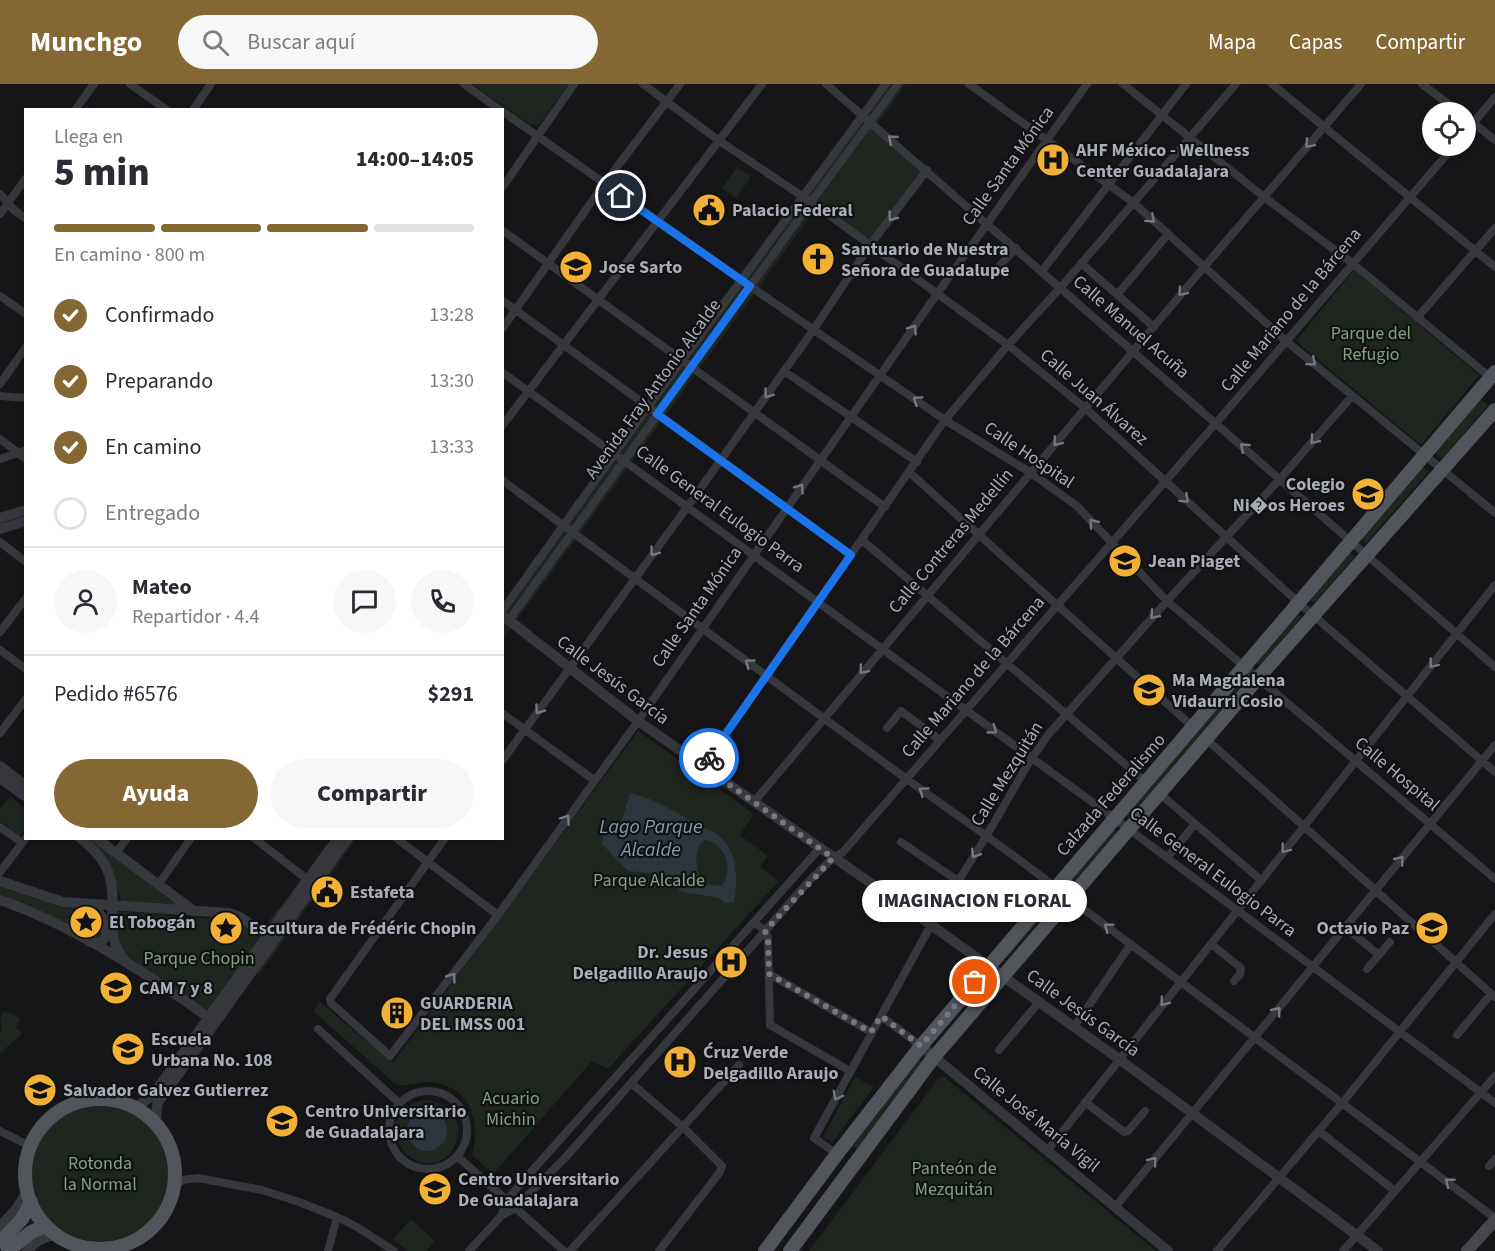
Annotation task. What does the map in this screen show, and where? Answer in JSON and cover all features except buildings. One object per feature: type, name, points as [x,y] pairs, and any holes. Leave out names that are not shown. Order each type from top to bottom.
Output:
[{"type":"main road","name":"Calzada Federalismo","points":[[765,1251],[921,1046],[1493,375]]},
{"type":"main road","name":"Calzada Federalismo","points":[[790,1251],[934,1057],[1259,677],[1495,410]]},
{"type":"main road","points":[[93,1099],[111,1100],[135,1108],[156,1125],[172,1154],[174,1168],[173,1188],[160,1219],[142,1236],[122,1245],[101,1250],[74,1244],[51,1230],[29,1197],[25,1169],[30,1146],[37,1132],[48,1119],[59,1110],[77,1102],[93,1099]]},
{"type":"main road","points":[[0,1242],[22,1218],[29,1197]]},
{"type":"main road","points":[[1467,1251],[1495,1219]]},
{"type":"main road","points":[[8,1251],[31,1232],[51,1230]]},
{"type":"main road","points":[[135,1251],[142,1236]]},
{"type":"street","points":[[76,108],[94,84]]},
{"type":"street","points":[[130,84],[164,108]]},
{"type":"street","points":[[195,106],[211,84]]},
{"type":"street","name":"Calle Hospital","points":[[464,84],[498,108]]},
{"type":"street","points":[[504,185],[574,84]]},
{"type":"street","name":"Calle Juan Álvarez","points":[[643,84],[718,140],[807,199],[1008,345],[1085,408],[1300,604],[1495,772]]},
{"type":"street","points":[[504,326],[604,184],[680,84]]},
{"type":"street","points":[[504,423],[762,84]]},
{"type":"street","name":"Calle Manuel Acuña","points":[[826,84],[1495,667]]},
{"type":"street","name":"Avenida Fray Antonio Alcalde","points":[[504,619],[572,532],[691,367],[746,283],[886,84]]},
{"type":"street","name":"Avenida Fray Antonio Alcalde","points":[[807,199],[898,84]]},
{"type":"street","points":[[969,84],[1134,203],[1286,341],[1495,513]]},
{"type":"street","name":"Calle Santa Mónica","points":[[428,862],[330,999],[338,1010],[390,1056],[498,915],[638,721],[701,628],[1087,84]]},
{"type":"street","points":[[1123,84],[1264,197],[1352,263],[1417,318],[1493,375]]},
{"type":"street","points":[[1042,271],[1186,84]]},
{"type":"street","points":[[703,766],[945,420],[1236,84]]},
{"type":"street","points":[[1272,84],[1495,267]]},
{"type":"street","name":"Calle Contreras Medellín","points":[[754,802],[1361,84]]},
{"type":"street","points":[[1422,84],[1446,102]]},
{"type":"street","points":[[1476,119],[1495,97]]},
{"type":"street","name":"Calle Hospital","points":[[504,112],[746,283],[945,420],[1030,473],[1084,512],[1110,543],[1167,601],[1495,879]]},
{"type":"street","points":[[1476,125],[1495,140]]},
{"type":"street","name":"Calle Mariano de la Bárcena","points":[[469,1251],[502,1215],[514,1209],[565,1158],[765,931],[833,858],[843,852],[1445,156]]},
{"type":"street","points":[[504,758],[721,460],[814,329],[870,245],[927,170]]},
{"type":"street","points":[[0,214],[24,181]]},
{"type":"street","points":[[0,194],[24,218]]},
{"type":"street","points":[[1417,318],[1495,228]]},
{"type":"street","points":[[504,231],[885,507]]},
{"type":"street","points":[[1118,295],[1168,234]]},
{"type":"street","points":[[993,273],[1016,248]]},
{"type":"street","points":[[1081,263],[1154,327]]},
{"type":"street","name":"Avenida Fray Antonio Alcalde","points":[[504,619],[564,526],[648,407],[746,283]]},
{"type":"street","points":[[0,296],[24,313]]},
{"type":"street","points":[[504,301],[851,555]]},
{"type":"street","points":[[0,384],[24,350]]},
{"type":"street","points":[[784,371],[917,462]]},
{"type":"street","name":"Calle General Eulogio Parra","points":[[504,373],[1114,818],[1495,1103]]},
{"type":"street","points":[[0,396],[24,398]]},
{"type":"street","name":"Calle Mezquitán","points":[[837,1154],[814,1138],[931,925],[1032,758],[1116,658],[1280,479],[1352,396]]},
{"type":"street","points":[[0,439],[21,451]]},
{"type":"street","points":[[0,459],[21,451]]},
{"type":"street","points":[[909,472],[1193,727]]},
{"type":"street","points":[[504,481],[1055,887]]},
{"type":"street","points":[[0,518],[24,511]]},
{"type":"street","points":[[0,529],[24,522]]},
{"type":"street","points":[[862,540],[1146,782]]},
{"type":"street","points":[[0,542],[24,560]]},
{"type":"street","points":[[1048,1150],[1495,585]]},
{"type":"street","points":[[0,632],[24,601]]},
{"type":"street","name":"Calle Jesús García","points":[[504,619],[638,721],[1119,1059],[1378,1251]]},
{"type":"street","points":[[0,650],[24,668]]},
{"type":"street","points":[[0,733],[24,702]]},
{"type":"street","points":[[887,728],[901,711],[940,740]]},
{"type":"street","points":[[504,713],[594,780]]},
{"type":"street","points":[[1206,739],[1493,995],[1457,1035]]},
{"type":"street","points":[[1116,1206],[1495,746]]},
{"type":"street","points":[[0,766],[24,784]]},
{"type":"street","points":[[0,778],[24,796]]},
{"type":"street","points":[[1159,793],[1262,880]]},
{"type":"street","points":[[1167,858],[1195,824]]},
{"type":"street","points":[[0,826],[21,838],[2,866]]},
{"type":"street","points":[[82,840],[101,858],[110,874],[114,891],[112,907],[117,947],[128,964]]},
{"type":"street","points":[[99,840],[194,911]]},
{"type":"street","points":[[116,853],[126,840]]},
{"type":"street","points":[[158,885],[190,840]]},
{"type":"street","points":[[257,840],[308,880]]},
{"type":"street","points":[[135,1108],[152,1096],[337,840]]},
{"type":"street","points":[[156,1125],[157,1105],[347,840]]},
{"type":"street","points":[[399,840],[498,915]]},
{"type":"street","points":[[428,862],[444,840]]},
{"type":"street","points":[[901,842],[958,882]]},
{"type":"street","name":"Calle Mariano de la Bárcena","points":[[502,1215],[506,1201],[820,848]]},
{"type":"street","points":[[0,881],[63,902],[238,916],[268,935],[269,942],[237,987],[236,993]]},
{"type":"street","points":[[1069,898],[1343,1102],[1495,1219]]},
{"type":"street","points":[[0,900],[33,912],[128,964],[209,1018]]},
{"type":"street","points":[[87,941],[100,943],[107,936],[102,917],[93,905]]},
{"type":"street","points":[[1217,1251],[1343,1102],[1495,915]]},
{"type":"street","points":[[754,922],[765,931],[768,938],[771,1027],[850,1071]]},
{"type":"street","points":[[1345,927],[1378,955]]},
{"type":"street","points":[[1366,969],[1390,942]]},
{"type":"street","points":[[1074,1027],[1131,944]]},
{"type":"street","points":[[1211,944],[1241,968],[1240,974],[1234,981]]},
{"type":"street","points":[[769,974],[871,1032]]},
{"type":"street","points":[[999,1050],[1039,1002]]},
{"type":"street","name":"Calle José María Vigil","points":[[881,1016],[921,1046],[1168,1251]]},
{"type":"street","points":[[318,1029],[399,1103]]},
{"type":"street","points":[[658,1029],[666,1044]]},
{"type":"street","points":[[636,1054],[645,1067]]},
{"type":"street","points":[[570,1251],[740,1065]]},
{"type":"street","points":[[1343,1251],[1495,1076]]},
{"type":"street","points":[[631,1083],[683,1127],[722,1166],[720,1172],[659,1251]]},
{"type":"street","points":[[433,1091],[445,1094],[455,1101],[463,1111],[468,1135],[465,1147],[458,1157],[448,1165],[424,1170],[402,1160],[394,1150],[389,1132],[392,1114],[399,1103],[420,1092],[433,1091]]},
{"type":"street","points":[[1085,1102],[1124,1132],[1128,1131],[1145,1111]]},
{"type":"street","points":[[0,1131],[30,1146]]},
{"type":"street","points":[[1319,1131],[1395,1191]]},
{"type":"street","points":[[458,1157],[564,1251]]},
{"type":"street","points":[[173,1188],[183,1180],[191,1178],[262,1190],[337,1217],[394,1251]]},
{"type":"street","points":[[0,1226],[29,1197]]},
{"type":"street","points":[[328,1251],[337,1217]]},
{"type":"street","points":[[27,1251],[51,1230]]},
{"type":"green space","points":[[472,84],[569,84],[540,124],[531,125]]},
{"type":"green space","points":[[880,84],[906,84],[874,129],[921,172],[872,238],[868,239],[819,204],[504,638],[504,604],[675,362]]},
{"type":"green space","points":[[737,167],[751,177],[736,198],[722,188]]},
{"type":"green space","name":"Parque del Refugio","points":[[1354,270],[1479,375],[1421,445],[1296,341]]},
{"type":"green space","points":[[1479,398],[1488,405],[1442,459],[1433,452]]},
{"type":"green space","points":[[1422,466],[1429,471],[1366,543],[1360,537]]},
{"type":"green space","points":[[1348,551],[1355,556],[1314,603],[1308,598]]},
{"type":"green space","points":[[1296,612],[1302,617],[1260,666],[1253,660]]},
{"type":"green space","points":[[1241,675],[1247,680],[1129,818],[1123,813]]},
{"type":"green space","name":"Parque Alcalde","points":[[638,731],[754,814],[740,835],[768,856],[760,867],[779,881],[608,1069],[592,1061],[493,1174],[472,1155],[475,1130],[469,1107],[463,1098],[454,1090],[430,1082],[407,1085],[394,1083],[313,1011],[320,1002],[393,1063]]},
{"type":"green space","points":[[10,796],[24,807],[24,830],[20,836],[0,821],[0,809]]},
{"type":"green space","points":[[1110,826],[1117,832],[1006,959],[1003,957]]},
{"type":"green space","points":[[86,840],[92,840],[180,907],[122,902],[110,866]]},
{"type":"green space","points":[[331,840],[355,840],[259,975],[247,965],[268,935],[262,930]]},
{"type":"green space","points":[[0,885],[64,907],[95,911],[104,933],[100,941],[35,908],[0,896]]},
{"type":"green space","name":"Parque Chopin","points":[[114,911],[239,921],[263,938],[207,1014],[128,959],[120,949]]},
{"type":"green space","points":[[3,1012],[20,1018],[16,1028],[22,1034],[0,1053],[0,1032],[2,1030],[0,1021]]},
{"type":"green space","points":[[915,1057],[922,1062],[857,1149],[850,1144]]},
{"type":"green space","name":"Panteón de Mezquitán","points":[[943,1076],[1156,1251],[809,1251],[939,1078]]},
{"type":"green space","points":[[855,1077],[874,1087],[832,1142],[823,1137]]},
{"type":"green space","points":[[423,1100],[432,1101],[440,1104],[453,1115],[457,1121],[458,1138],[454,1147],[441,1160],[427,1164],[413,1159],[402,1149],[395,1136],[395,1122],[404,1109]],"holes":[[[424,1111],[431,1112],[442,1119],[445,1124],[446,1136],[443,1142],[439,1148],[413,1147],[406,1135]]]},
{"type":"green space","name":"Rotonda la Normal","points":[[100,1103],[127,1108],[150,1123],[165,1146],[170,1173],[165,1200],[150,1223],[127,1238],[100,1243],[73,1238],[50,1223],[35,1200],[30,1173],[35,1146],[50,1123],[73,1108]]},
{"type":"green space","points":[[411,1219],[435,1241],[427,1251],[408,1251],[393,1239]]},
{"type":"water","name":"Lago Parque Alcalde","points":[[630,793],[656,802],[717,834],[733,856],[736,874],[734,902],[725,903],[719,898],[683,892],[650,873],[628,871],[602,844],[604,832],[622,820]],"holes":[[[706,840],[719,847],[726,858],[727,872],[722,886],[703,884],[698,874],[696,858],[701,842]]]},
{"type":"water","points":[[427,1111],[435,1112],[441,1117],[446,1123],[446,1139],[441,1145],[435,1150],[427,1151],[419,1150],[413,1145],[408,1139],[407,1131],[408,1123],[413,1117],[419,1112]]},
{"type":"way so far","points":[[709,758],[703,766],[833,858],[809,881],[765,931],[768,938],[769,974],[871,1032],[881,1016],[921,1046],[975,982]]},
{"type":"place","name":"AHF México - Wellness Center Guadalajara","points":[[1053,160]]},
{"type":"place","name":"Palacio Federal","points":[[709,210]]},
{"type":"place","name":"Santuario de Nuestra Señora de Guadalupe","points":[[818,259]]},
{"type":"place","name":"Jose Sarto","points":[[576,267]]},
{"type":"place","name":"Colegio Ni�os Heroes","points":[[1368,494]]},
{"type":"place","name":"Jean Piaget","points":[[1125,561]]},
{"type":"place","name":"Ma Magdalena Vidaurri Cosio","points":[[1149,690]]},
{"type":"place","name":"Estafeta","points":[[327,892]]},
{"type":"place","name":"El Tobogán","points":[[86,922]]},
{"type":"place","name":"Escultura de Frédéric Chopin","points":[[226,928]]},
{"type":"place","name":"Octavio Paz","points":[[1432,928]]},
{"type":"place","name":"Dr. Jesus Delgadillo Araujo","points":[[731,962]]},
{"type":"place","name":"IMAGINACION FLORAL","points":[[975,982]]},
{"type":"place","name":"CAM 7 y 8","points":[[116,988]]},
{"type":"place","name":"GUARDERIA DEL IMSS 001","points":[[397,1013]]},
{"type":"place","name":"Escuela Urbana No. 108","points":[[128,1049]]},
{"type":"place","name":"Ćruz Verde Delgadillo Araujo","points":[[680,1062]]},
{"type":"place","name":"Salvador Galvez Gutierrez","points":[[40,1090]]},
{"type":"place","name":"Centro Universitario de Guadalajara","points":[[282,1121]]},
{"type":"place","name":"Centro Universitario De Guadalajara","points":[[435,1189]]},
{"type":"route","points":[[621,196],[750,286],[657,414],[851,555],[709,758]]},
{"type":"park label","name":"Acuario Michin","points":[[511,1108]]}]
